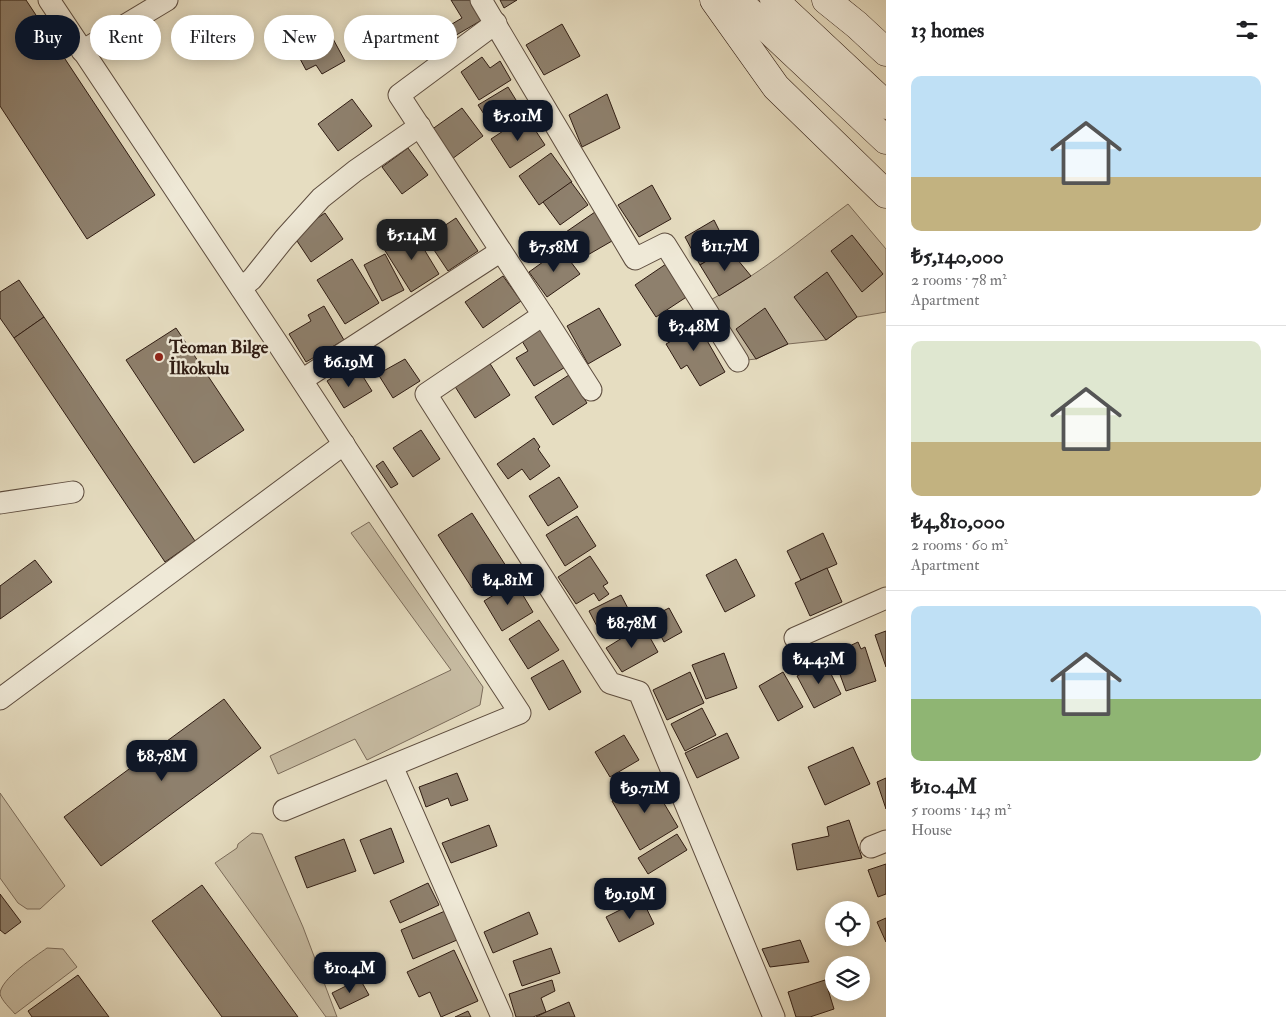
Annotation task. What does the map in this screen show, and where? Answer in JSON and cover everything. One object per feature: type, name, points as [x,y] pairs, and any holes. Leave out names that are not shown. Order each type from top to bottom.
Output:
[{"type":"main road","points":[[714,0],[776,87],[886,194]]},
{"type":"main road","points":[[737,0],[886,140]]},
{"type":"main road","points":[[774,0],[886,105]]},
{"type":"main road","points":[[826,0],[886,52]]},
{"type":"street","points":[[49,0],[302,380],[520,713],[284,810]]},
{"type":"street","points":[[82,51],[167,0]]},
{"type":"street","points":[[481,0],[635,259],[665,244],[738,361]]},
{"type":"street","points":[[496,23],[399,95],[591,390]]},
{"type":"street","points":[[241,288],[252,279],[284,239],[321,198],[355,171],[420,126]]},
{"type":"street","points":[[302,380],[501,251]]},
{"type":"street","points":[[543,315],[426,394],[610,683],[639,692],[774,1017]]},
{"type":"street","points":[[0,699],[344,444]]},
{"type":"street","points":[[0,502],[73,492]]},
{"type":"street","points":[[795,638],[886,598]]},
{"type":"street","points":[[392,766],[502,1017]]},
{"type":"shaded area","points":[[848,204],[886,249],[886,312],[857,317],[826,340],[788,344],[756,359],[738,361],[702,304],[759,271]]},
{"type":"shaded area","points":[[369,522],[483,687],[480,705],[367,760],[355,739],[278,774],[270,756],[451,670],[351,533]]},
{"type":"shaded area","points":[[0,793],[65,886],[40,909],[27,909],[18,903],[0,878]]},
{"type":"shaded area","points":[[252,833],[262,834],[303,927],[337,1017],[326,1017],[215,863],[237,848],[238,844]]},
{"type":"shaded area","points":[[47,948],[63,949],[77,967],[15,1014],[1,997],[2,988],[19,968]]},
{"type":"building","points":[[0,0],[26,0],[36,15],[15,15],[15,60],[66,60],[155,195],[87,239],[0,106]]},
{"type":"building","points":[[451,0],[477,0],[487,17],[457,35],[457,21],[462,18]]},
{"type":"building","points":[[500,0],[517,0],[504,8]]},
{"type":"building","points":[[562,24],[580,56],[544,75],[526,45]]},
{"type":"building","points":[[334,41],[345,61],[322,74],[316,65],[306,70],[301,60],[334,60]]},
{"type":"building","points":[[482,57],[490,68],[500,61],[511,80],[479,100],[461,72]]},
{"type":"building","points":[[508,87],[524,113],[495,131],[478,105]]},
{"type":"building","points":[[607,94],[620,128],[582,147],[569,115]]},
{"type":"building","points":[[352,99],[372,126],[338,151],[318,124]]},
{"type":"building","points":[[462,108],[483,136],[452,159],[431,130]]},
{"type":"building","points":[[526,116],[545,145],[510,168],[491,139]]},
{"type":"building","points":[[408,148],[428,175],[402,194],[382,167]]},
{"type":"building","points":[[551,153],[572,182],[539,205],[519,176]]},
{"type":"building","points":[[571,182],[588,205],[560,225],[543,202]]},
{"type":"building","points":[[652,185],[671,219],[639,237],[618,205]]},
{"type":"building","points":[[595,212],[612,241],[579,260],[563,234]]},
{"type":"building","points":[[325,213],[343,239],[311,262],[293,235]]},
{"type":"building","points":[[456,218],[478,251],[448,271],[426,238]]},
{"type":"building","points":[[714,220],[728,248],[700,265],[685,237]]},
{"type":"building","points":[[413,231],[439,274],[411,292],[384,249]]},
{"type":"building","points":[[852,235],[883,274],[862,292],[831,251]]},
{"type":"building","points":[[728,248],[751,276],[719,296],[700,265]]},
{"type":"building","points":[[561,249],[580,274],[547,297],[529,272]]},
{"type":"building","points":[[385,254],[404,290],[382,301],[364,265]]},
{"type":"building","points":[[352,259],[379,303],[345,324],[317,280]]},
{"type":"building","points":[[666,264],[688,296],[656,317],[635,285]]},
{"type":"building","points":[[827,272],[857,317],[826,340],[794,297]]},
{"type":"building","points":[[503,276],[521,301],[483,328],[465,302]]},
{"type":"building","points":[[19,280],[44,317],[14,338],[0,318],[0,292]]},
{"type":"building","points":[[324,306],[344,340],[306,362],[289,334],[311,321],[308,315]]},
{"type":"building","points":[[599,308],[621,345],[588,364],[567,326]]},
{"type":"building","points":[[765,308],[788,344],[756,359],[736,329]]},
{"type":"building","points":[[693,316],[725,372],[700,386],[687,365],[681,369],[666,344],[675,339],[669,329]]},
{"type":"building","points":[[44,317],[195,541],[165,562],[14,338]]},
{"type":"building","points":[[176,328],[244,430],[194,463],[126,360]]},
{"type":"building","points":[[543,328],[567,366],[534,386],[516,358],[528,351],[522,341]]},
{"type":"building","points":[[405,359],[420,381],[393,398],[378,374]]},
{"type":"building","points":[[489,362],[510,395],[475,418],[454,385]]},
{"type":"building","points":[[336,375],[362,375],[372,391],[344,408],[327,381]]},
{"type":"building","points":[[569,375],[587,403],[553,425],[535,397]]},
{"type":"building","points":[[421,430],[440,459],[413,477],[393,448]]},
{"type":"building","points":[[534,438],[540,447],[538,449],[550,466],[530,480],[522,469],[508,479],[497,464]]},
{"type":"building","points":[[383,461],[398,484],[391,488],[376,466]]},
{"type":"building","points":[[559,477],[578,507],[548,526],[529,496]]},
{"type":"building","points":[[472,513],[506,566],[472,588],[438,535]]},
{"type":"building","points":[[577,516],[596,546],[565,566],[546,535]]},
{"type":"building","points":[[823,533],[837,564],[801,580],[787,551]]},
{"type":"building","points":[[590,556],[608,583],[603,586],[609,594],[599,601],[594,593],[576,604],[558,577]]},
{"type":"building","points":[[736,559],[755,596],[725,612],[706,575]]},
{"type":"building","points":[[35,560],[52,582],[0,619],[0,586]]},
{"type":"building","points":[[827,568],[842,602],[810,616],[795,583]]},
{"type":"building","points":[[515,582],[533,612],[502,631],[484,601]]},
{"type":"building","points":[[621,595],[634,620],[602,636],[589,611]]},
{"type":"building","points":[[669,608],[682,632],[664,642],[651,617]]},
{"type":"building","points":[[539,620],[559,650],[528,669],[509,639]]},
{"type":"building","points":[[643,625],[658,652],[622,672],[606,648]]},
{"type":"building","points":[[886,631],[886,667],[875,635]]},
{"type":"building","points":[[858,642],[861,649],[865,647],[876,681],[846,691],[834,658],[843,654],[841,650]]},
{"type":"building","points":[[724,653],[737,688],[706,699],[692,665]]},
{"type":"building","points":[[563,660],[581,692],[549,710],[531,678]]},
{"type":"building","points":[[825,662],[841,694],[814,708],[797,676]]},
{"type":"building","points":[[690,672],[704,703],[667,720],[653,690]]},
{"type":"building","points":[[783,672],[803,707],[778,721],[759,686]]},
{"type":"building","points":[[224,699],[261,748],[101,866],[64,817]]},
{"type":"building","points":[[702,708],[716,735],[685,751],[671,724]]},
{"type":"building","points":[[727,733],[739,758],[697,778],[685,753]]},
{"type":"building","points":[[624,735],[639,760],[610,777],[595,752]]},
{"type":"building","points":[[853,747],[870,784],[825,805],[808,767]]},
{"type":"building","points":[[457,773],[468,800],[451,806],[448,798],[426,807],[419,787]]},
{"type":"building","points":[[649,778],[678,827],[640,850],[612,801]]},
{"type":"building","points":[[886,778],[886,809],[877,782]]},
{"type":"building","points":[[849,820],[862,858],[797,870],[792,844],[829,836],[827,827]]},
{"type":"building","points":[[489,825],[497,846],[451,863],[442,843]]},
{"type":"building","points":[[391,828],[404,862],[374,874],[360,840]]},
{"type":"building","points":[[677,834],[687,850],[648,874],[638,858]]},
{"type":"building","points":[[344,839],[356,871],[307,888],[295,857]]},
{"type":"building","points":[[886,864],[886,894],[878,897],[868,870]]},
{"type":"building","points":[[428,883],[439,905],[400,923],[390,901]]},
{"type":"building","points":[[202,885],[298,1017],[222,1017],[152,921]]},
{"type":"building","points":[[0,894],[21,922],[5,934],[0,930]]},
{"type":"building","points":[[642,899],[654,924],[619,942],[606,917]]},
{"type":"building","points":[[445,911],[457,940],[413,959],[401,930]]},
{"type":"building","points":[[529,912],[538,934],[493,953],[484,932]]},
{"type":"building","points":[[886,918],[886,942],[877,922]]},
{"type":"building","points":[[800,940],[809,962],[770,967],[762,949]]},
{"type":"building","points":[[551,948],[560,973],[522,986],[513,961]]},
{"type":"building","points":[[454,950],[478,1001],[441,1017],[430,992],[419,997],[407,972]]},
{"type":"building","points":[[78,975],[109,1017],[32,1017],[28,1011]]},
{"type":"building","points":[[360,979],[369,995],[340,1009],[332,993]]},
{"type":"building","points":[[552,980],[555,991],[541,998],[546,1012],[533,1017],[516,1017],[509,994]]},
{"type":"building","points":[[825,980],[825,1001],[832,1001],[834,1009],[810,1017],[796,1017],[788,992]]},
{"type":"building","points":[[569,1002],[575,1017],[536,1017],[546,1012]]},
{"type":"building","points":[[468,1011],[471,1017],[455,1017]]},
{"type":"place","name":"Teoman Bilge İlkokulu","points":[[159,357]]}]
